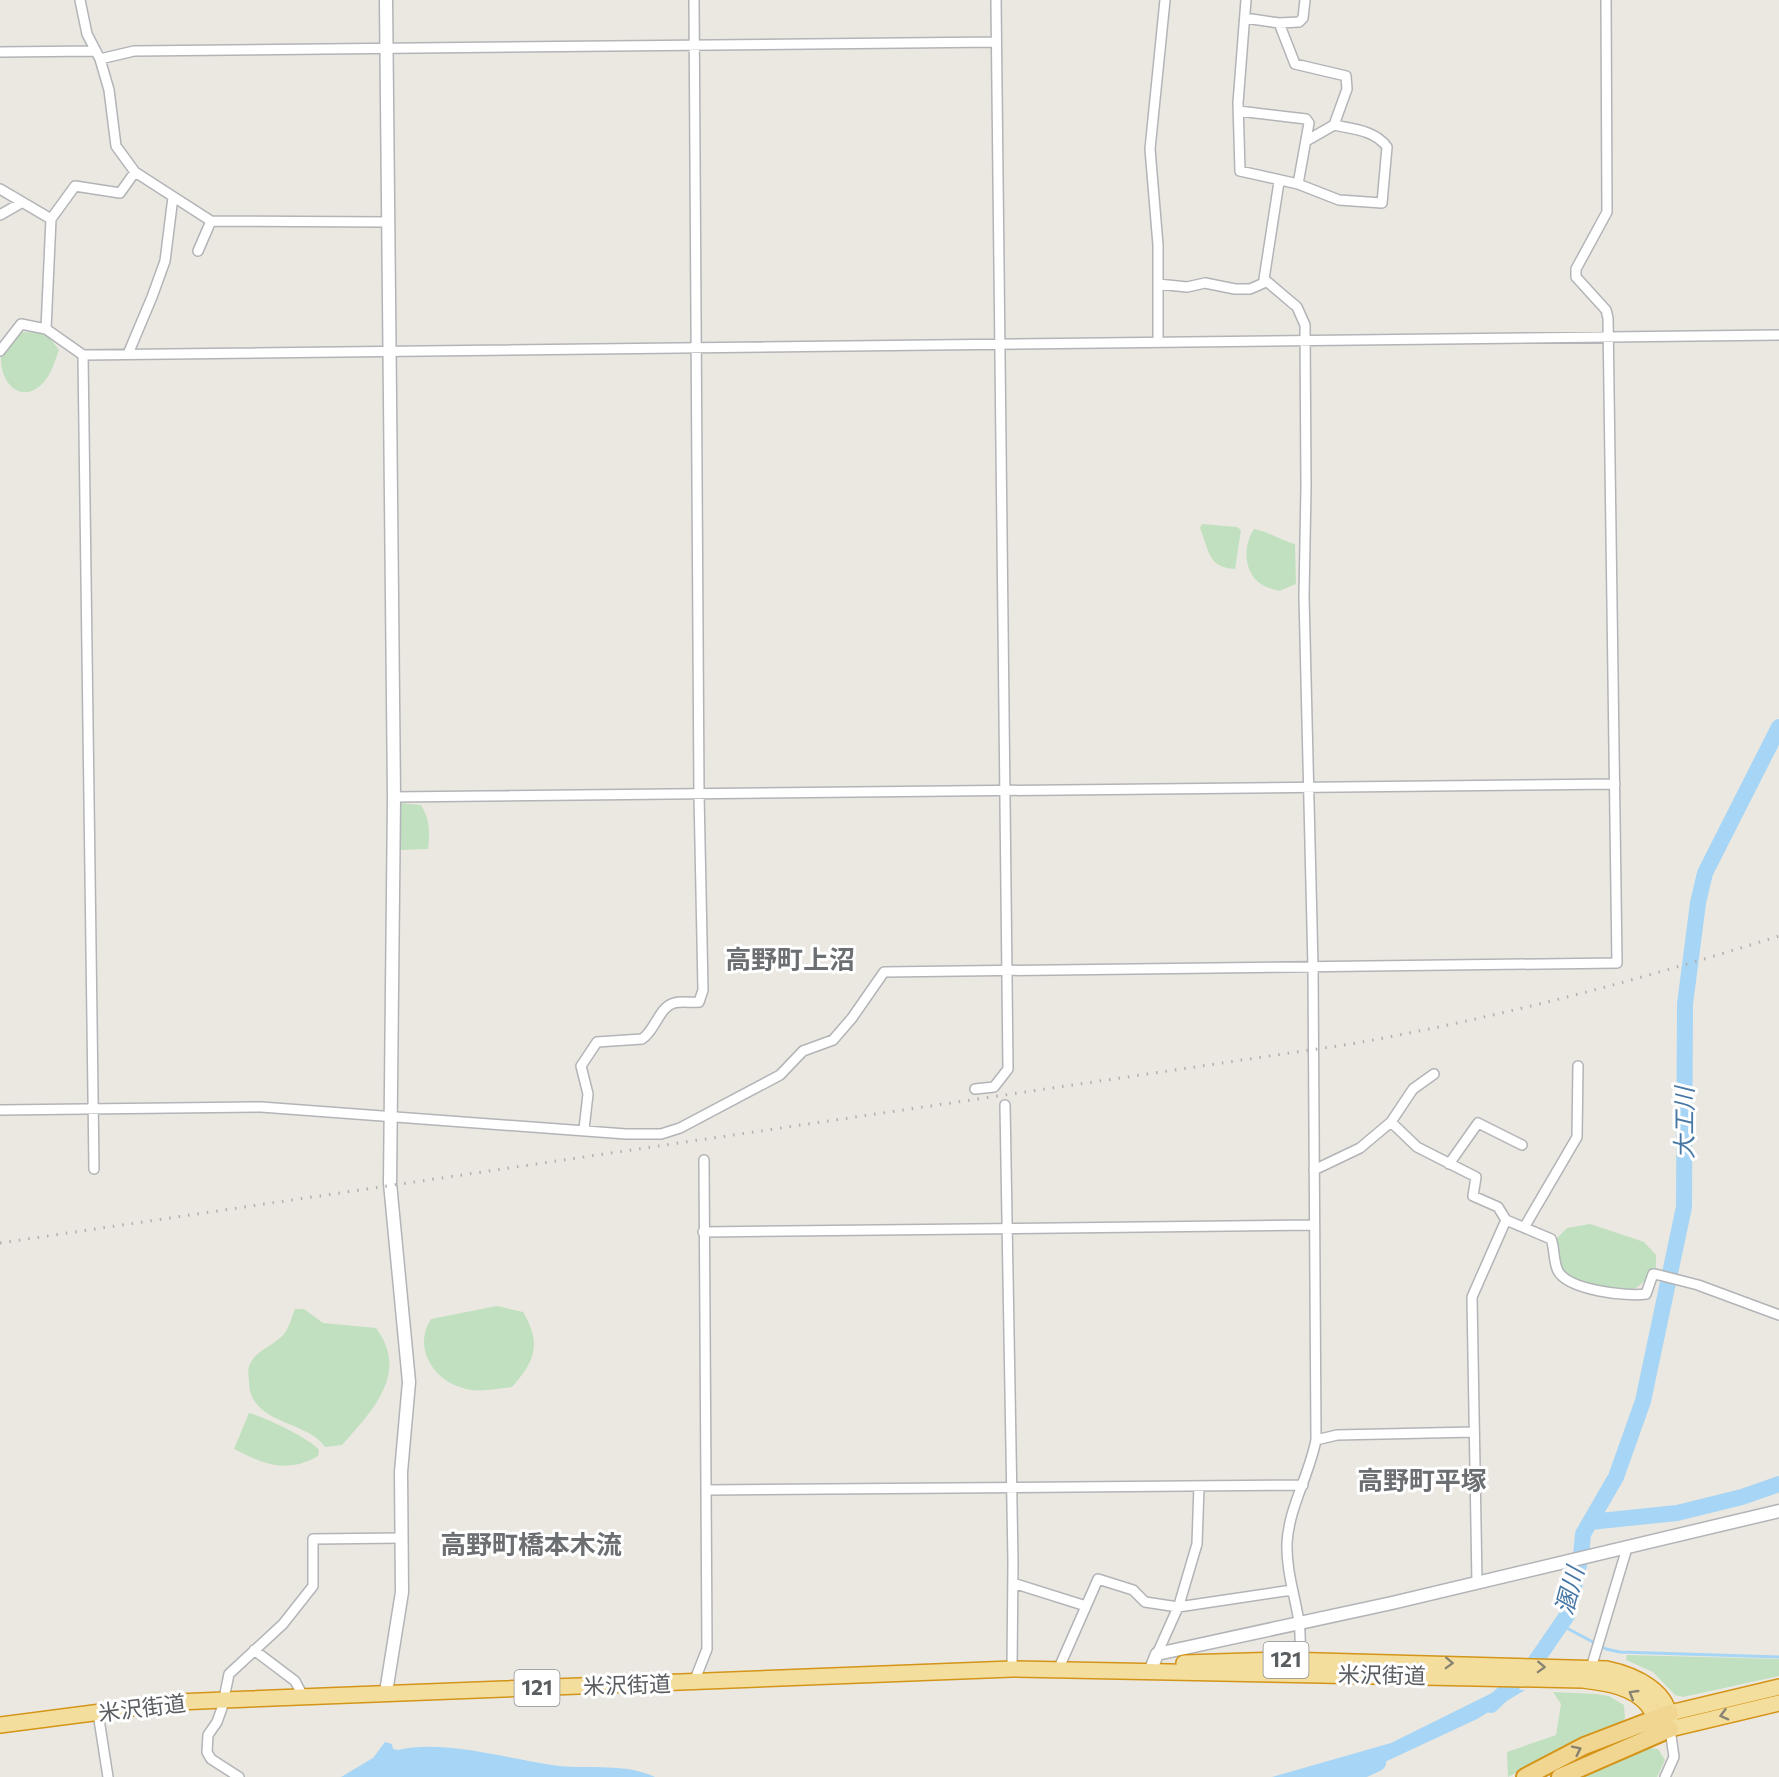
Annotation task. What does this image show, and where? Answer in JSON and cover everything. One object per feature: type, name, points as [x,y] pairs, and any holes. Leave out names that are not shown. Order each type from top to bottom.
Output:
[{"type":"highway","name":"米沢街道","points":[[0,1725],[224,1700],[1012,1669],[1076,1671],[1153,1664],[1587,1672],[1635,1694],[1665,1720]]},
{"type":"highway","points":[[1560,1777],[1643,1740],[1665,1720],[1779,1687]]},
{"type":"highway","points":[[1525,1777],[1584,1746],[1636,1725],[1779,1703]]},
{"type":"street","points":[[80,0],[87,34],[98,55],[109,90],[116,146],[135,172],[211,221],[388,222]]},
{"type":"street","points":[[386,0],[394,798],[390,1183],[409,1382],[401,1472],[402,1592],[386,1692]]},
{"type":"street","points":[[584,1129],[588,1094],[581,1066],[597,1042],[642,1039],[665,1010],[674,1003],[699,1002],[703,990],[699,794],[694,0]]},
{"type":"street","points":[[975,1089],[994,1087],[1008,1069],[1005,971],[996,0]]},
{"type":"street","points":[[1158,342],[1158,284],[1150,149],[1165,0]]},
{"type":"street","points":[[1246,0],[1239,111],[1240,171],[1279,182],[1298,184],[1339,200],[1382,203],[1387,147],[1383,141],[1364,131],[1334,125]]},
{"type":"street","points":[[1245,18],[1279,23],[1299,22],[1303,18],[1305,0]]},
{"type":"street","points":[[0,1110],[261,1107],[584,1129],[626,1134],[661,1134],[680,1128],[720,1109],[780,1075],[803,1051],[833,1040],[852,1018],[884,972],[1617,963],[1606,310],[1576,277],[1576,269],[1607,213],[1606,0]]},
{"type":"street","points":[[1279,23],[1295,64],[1346,76],[1347,89],[1334,125],[1306,141]]},
{"type":"street","points":[[0,52],[98,55],[134,51],[695,47],[996,42]]},
{"type":"street","points":[[1239,111],[1306,119],[1309,123],[1298,184]]},
{"type":"street","points":[[46,329],[51,219],[75,186],[120,193],[135,172]]},
{"type":"street","points":[[1279,182],[1264,271],[1266,282],[1297,307],[1305,325],[1304,596],[1310,789],[1316,1440],[1312,1462],[1289,1527],[1287,1561],[1299,1624],[1300,1667]]},
{"type":"street","points":[[0,189],[13,194],[21,203],[51,219]]},
{"type":"street","points":[[128,354],[165,261],[173,197]]},
{"type":"street","points":[[0,215],[21,203]]},
{"type":"street","points":[[198,251],[211,221]]},
{"type":"street","points":[[1158,284],[1187,288],[1205,283],[1234,289],[1250,289],[1266,282]]},
{"type":"street","points":[[0,351],[21,324],[46,329],[83,354],[696,346],[999,346],[1779,335]]},
{"type":"street","points":[[83,354],[94,1169]]},
{"type":"street","points":[[394,798],[1615,784]]},
{"type":"street","points":[[1525,1226],[1577,1137],[1578,1066]]},
{"type":"street","points":[[1314,1170],[1360,1148],[1391,1122],[1413,1089],[1434,1074]]},
{"type":"street","points":[[1005,1105],[1013,1583],[1012,1669]]},
{"type":"street","points":[[1391,1122],[1417,1147],[1476,1177],[1473,1196],[1498,1207],[1506,1220],[1525,1226],[1551,1239],[1558,1270],[1566,1279],[1634,1296],[1646,1294],[1653,1274],[1659,1275],[1688,1282],[1779,1315]]},
{"type":"street","points":[[1449,1164],[1478,1123],[1522,1145]]},
{"type":"street","points":[[694,1683],[707,1649],[704,1160]]},
{"type":"street","points":[[1477,1583],[1472,1297],[1506,1220]]},
{"type":"street","points":[[703,1232],[1314,1225]]},
{"type":"street","points":[[1316,1440],[1338,1435],[1474,1432]]},
{"type":"street","points":[[706,1490],[1303,1485]]},
{"type":"street","points":[[1153,1664],[1178,1607],[1197,1544],[1199,1486]]},
{"type":"street","points":[[1153,1664],[1299,1624],[1606,1553],[1779,1510]]},
{"type":"street","points":[[239,1777],[211,1759],[207,1752],[208,1735],[218,1722],[228,1674],[283,1623],[313,1586],[313,1539],[402,1538]]},
{"type":"street","points":[[1587,1672],[1627,1548]]},
{"type":"street","points":[[1058,1670],[1098,1580],[1133,1590],[1145,1602],[1178,1607],[1292,1590]]},
{"type":"street","points":[[1013,1583],[1086,1606]]},
{"type":"street","points":[[254,1650],[295,1681],[303,1696]]},
{"type":"street","points":[[98,1713],[108,1777]]},
{"type":"street","points":[[1665,1720],[1674,1757],[1665,1777]]},
{"type":"green space","points":[[22,332],[46,333],[59,350],[44,382],[33,391],[25,392],[13,388],[8,382],[4,375],[1,357]]},
{"type":"green space","points":[[1202,524],[1237,527],[1241,530],[1235,569],[1226,568],[1214,561],[1200,528]]},
{"type":"green space","points":[[1254,529],[1295,544],[1296,584],[1279,591],[1255,579],[1248,566],[1247,558],[1248,543]]},
{"type":"green space","points":[[399,803],[421,805],[429,826],[428,849],[401,850]]},
{"type":"green space","points":[[1590,1224],[1644,1242],[1656,1255],[1656,1272],[1636,1288],[1609,1296],[1568,1279],[1555,1260],[1557,1238],[1567,1228]]},
{"type":"green space","points":[[497,1306],[523,1312],[533,1334],[531,1360],[520,1378],[512,1387],[470,1390],[457,1386],[439,1375],[432,1367],[425,1349],[426,1329],[431,1319]]},
{"type":"green space","points":[[295,1309],[304,1309],[323,1323],[376,1328],[386,1345],[389,1360],[388,1376],[383,1391],[365,1419],[342,1445],[325,1447],[317,1438],[269,1414],[252,1396],[248,1373],[250,1364],[261,1351],[284,1334]]},
{"type":"green space","points":[[249,1413],[275,1423],[307,1440],[319,1450],[318,1456],[296,1465],[285,1466],[265,1463],[234,1449]]},
{"type":"green space","points":[[1627,1655],[1779,1659],[1779,1676],[1683,1697],[1675,1695],[1653,1672],[1626,1660]]},
{"type":"green space","points":[[1553,1692],[1609,1696],[1624,1705],[1625,1718],[1619,1726],[1572,1744],[1508,1777],[1507,1752],[1556,1735],[1561,1704]]},
{"type":"green space","points":[[1648,1748],[1658,1749],[1665,1760],[1657,1777],[1579,1777]]},
{"type":"water","points":[[1500,1689],[1525,1690],[1477,1719],[1372,1768],[1340,1777],[1272,1777],[1391,1743]]},
{"type":"water","points":[[385,1742],[392,1744],[393,1749],[398,1750],[417,1747],[458,1749],[559,1766],[632,1770],[655,1777],[341,1777],[373,1758]]},
{"type":"waterway","name":"大工川","points":[[1491,1705],[1533,1665],[1568,1614],[1581,1556],[1583,1534],[1616,1477],[1643,1401],[1684,1207],[1685,1004],[1698,903],[1705,873],[1779,727]]},
{"type":"waterway","name":"溷川","points":[[1590,1522],[1677,1513],[1742,1497],[1779,1484]]},
{"type":"waterway","points":[[1561,1625],[1606,1649],[1620,1652],[1779,1657]]},
{"type":"waterway","name":"溷川","points":[[1348,1777],[1378,1763]]},
{"type":"railway","points":[[0,1243],[1351,1044],[1566,997],[1779,936]]},
{"type":"district","name":"高野町上沼","points":[[790,960]]},
{"type":"district","name":"高野町平塚","points":[[1422,1481]]},
{"type":"district","name":"高野町橋本木流","points":[[531,1545]]}]
